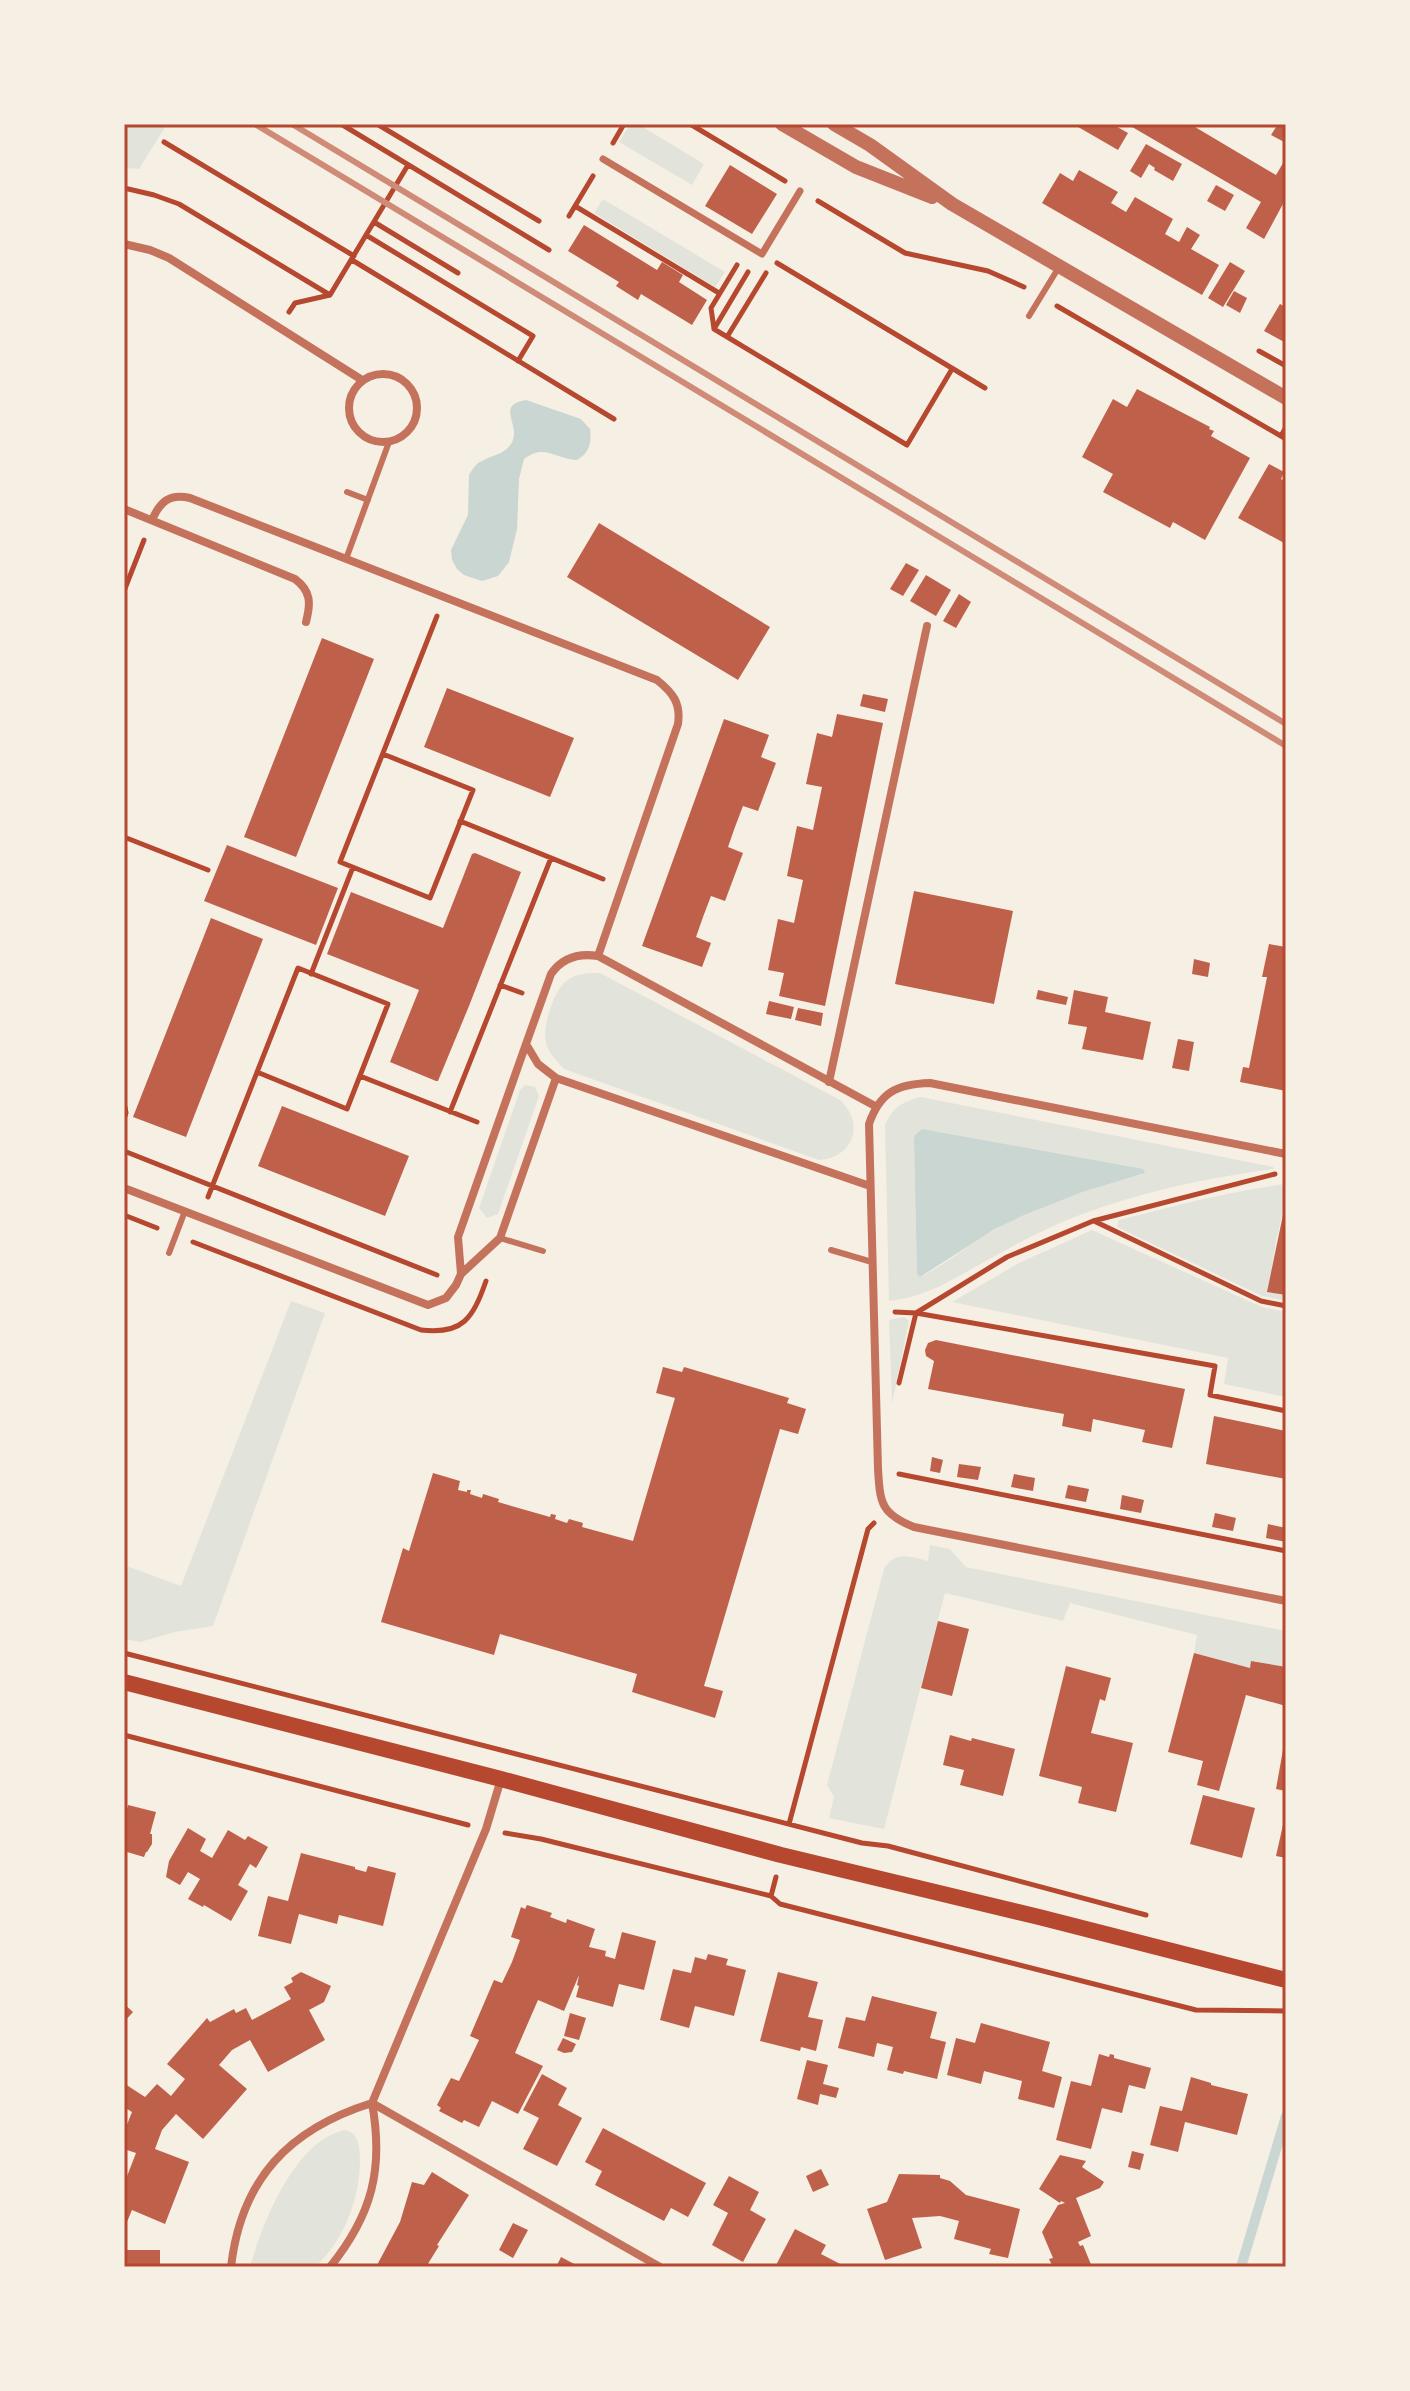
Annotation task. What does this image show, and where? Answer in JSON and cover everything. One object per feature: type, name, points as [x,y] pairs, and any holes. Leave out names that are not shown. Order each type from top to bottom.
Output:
[{"type":"main road","points":[[124,1682],[781,1855],[1286,1980]]},
{"type":"street","points":[[782,124],[856,167],[952,204]]},
{"type":"street","points":[[834,124],[870,145],[952,204],[1286,398]]},
{"type":"street","points":[[603,159],[762,254],[800,191]]},
{"type":"street","points":[[124,244],[169,258],[362,380]]},
{"type":"street","points":[[389,373],[402,378],[412,388],[417,400],[417,414],[412,427],[402,437],[389,442],[376,442],[364,437],[354,427],[349,415],[353,389],[375,374],[389,373]]},
{"type":"street","points":[[152,520],[161,502],[170,497],[183,496],[657,680],[668,689],[680,712],[678,724],[598,956]]},
{"type":"street","points":[[124,509],[295,579],[309,596],[306,622]]},
{"type":"street","points":[[829,1082],[927,626]]},
{"type":"street","points":[[459,1278],[458,1237],[548,981],[557,966],[576,956],[598,956],[875,1106]]},
{"type":"street","points":[[526,1044],[538,1064],[556,1078],[870,1186]]},
{"type":"street","points":[[124,1188],[428,1305],[446,1298],[459,1278],[500,1238],[556,1078]]},
{"type":"street","points":[[1286,1154],[930,1083],[909,1083],[889,1093],[875,1106],[869,1124],[879,1498],[885,1510],[898,1521],[914,1527],[1286,1601]]},
{"type":"street","points":[[330,2267],[362,2220],[372,2192],[377,2133],[372,2103],[486,1829],[501,1779]]},
{"type":"street","points":[[231,2267],[243,2214],[254,2189],[272,2164],[317,2125],[343,2112],[372,2103],[660,2267]]},
{"type":"lane","points":[[1029,316],[1059,267]]},
{"type":"lane","points":[[346,559],[389,442]]},
{"type":"lane","points":[[347,492],[368,500]]},
{"type":"lane","points":[[169,1253],[185,1211]]},
{"type":"lane","points":[[500,1238],[543,1251]]},
{"type":"lane","points":[[831,1250],[872,1262]]},
{"type":"path","points":[[341,124],[549,250]]},
{"type":"path","points":[[377,124],[539,221]]},
{"type":"path","points":[[690,124],[905,253],[988,271],[1010,280],[1284,438],[1286,427]]},
{"type":"path","points":[[164,142],[614,419]]},
{"type":"path","points":[[279,328],[295,303],[330,295],[408,165]]},
{"type":"path","points":[[569,216],[596,171]]},
{"type":"path","points":[[124,188],[179,204],[330,295]]},
{"type":"path","points":[[575,206],[719,293]]},
{"type":"path","points":[[374,222],[458,273]]},
{"type":"path","points":[[366,235],[534,335],[518,361]]},
{"type":"path","points":[[727,337],[773,261],[985,388]]},
{"type":"path","points":[[714,329],[712,306],[737,265]]},
{"type":"path","points":[[714,329],[748,272]]},
{"type":"path","points":[[714,329],[907,445]]},
{"type":"path","points":[[902,453],[952,369]]},
{"type":"path","points":[[124,591],[152,520]]},
{"type":"path","points":[[383,754],[473,790],[430,898],[340,862],[445,598]]},
{"type":"path","points":[[460,821],[622,887]]},
{"type":"path","points":[[124,837],[208,870]]},
{"type":"path","points":[[450,1112],[551,858]]},
{"type":"path","points":[[311,974],[353,867]]},
{"type":"path","points":[[200,1217],[212,1186],[298,968],[388,1004],[347,1109],[257,1072]]},
{"type":"path","points":[[360,1076],[497,1129]]},
{"type":"path","points":[[124,1102],[124,1119]]},
{"type":"path","points":[[124,1151],[459,1278]]},
{"type":"path","points":[[916,1313],[1007,1257],[1093,1221],[1286,1171]]},
{"type":"path","points":[[124,1215],[421,1330],[440,1332],[456,1327]]},
{"type":"path","points":[[1093,1221],[1261,1301],[1286,1306]]},
{"type":"path","points":[[874,1312],[916,1313],[1215,1366],[1210,1395],[1286,1411]]},
{"type":"path","points":[[878,1469],[1286,1551]]},
{"type":"path","points":[[771,1896],[868,1529],[885,1510]]},
{"type":"path","points":[[124,1653],[862,1843],[888,1846],[1156,1918]]},
{"type":"path","points":[[124,1735],[486,1829],[541,1839],[771,1896],[780,1904],[1196,2010],[1286,2011]]},
{"type":"shaded area","points":[[124,124],[167,124],[139,169],[124,168]]},
{"type":"shaded area","points":[[630,124],[638,124],[704,164],[692,185],[619,142]]},
{"type":"shaded area","points":[[603,199],[725,272],[715,287],[594,213]]},
{"type":"shaded area","points":[[526,400],[581,419],[590,429],[590,443],[587,451],[577,460],[544,452],[531,454],[524,459],[519,479],[517,529],[509,562],[498,576],[482,581],[464,575],[452,560],[451,550],[468,515],[469,475],[478,463],[510,445],[514,434],[510,410],[517,402]]},
{"type":"shaded area","points":[[600,973],[840,1100],[848,1109],[854,1129],[848,1146],[831,1158],[819,1160],[564,1069],[546,1043],[550,1008],[569,979],[580,974]]},
{"type":"shaded area","points":[[525,1085],[535,1087],[539,1096],[498,1214],[487,1218],[479,1208],[520,1090]]},
{"type":"shaded area","points":[[921,1097],[1274,1169],[1172,1188],[1096,1209],[1039,1233],[938,1287],[889,1301],[885,1125],[904,1103]],"holes":[[[914,1140],[1143,1174],[1085,1191],[1028,1213],[920,1277],[917,1273]]]},
{"type":"shaded area","points":[[922,1129],[1143,1169],[1145,1173],[1082,1192],[1024,1215],[995,1229],[920,1277],[917,1274],[914,1140]]},
{"type":"shaded area","points":[[1286,1184],[1268,1292],[1286,1295],[1286,1301],[1262,1296],[1117,1227],[1119,1220],[1160,1209]]},
{"type":"shaded area","points":[[1092,1230],[1262,1307],[1286,1312],[1286,1397],[1224,1384],[1228,1358],[952,1302],[1019,1263]]},
{"type":"shaded area","points":[[291,1301],[325,1313],[213,1626],[140,1642],[124,1639],[124,1565],[181,1586]]},
{"type":"shaded area","points":[[904,1317],[909,1321],[892,1404],[889,1320]]},
{"type":"shaded area","points":[[930,1545],[950,1549],[966,1567],[1286,1631],[1286,1667],[1252,1661],[1250,1668],[1194,1653],[1197,1635],[1070,1603],[1063,1621],[945,1593],[884,1829],[829,1818],[834,1797],[827,1785],[884,1569],[898,1557],[928,1561]]},
{"type":"shaded area","points":[[345,2130],[353,2134],[358,2142],[359,2174],[353,2204],[334,2245],[315,2267],[250,2267],[272,2207],[296,2167],[310,2150],[327,2137]]},
{"type":"building","points":[[1073,124],[1112,124],[1128,133],[1118,150]]},
{"type":"building","points":[[1127,124],[1190,124],[1276,175],[1286,158],[1286,203],[1264,239],[1246,228],[1261,202]]},
{"type":"building","points":[[1278,124],[1286,124],[1286,143],[1271,135]]},
{"type":"building","points":[[1146,144],[1182,164],[1173,181],[1149,164],[1141,178],[1130,171]]},
{"type":"building","points":[[730,165],[777,194],[752,234],[705,206]]},
{"type":"building","points":[[1079,170],[1118,192],[1111,203],[1126,212],[1135,197],[1173,219],[1165,234],[1179,242],[1187,227],[1200,235],[1191,249],[1219,265],[1202,295],[1042,203],[1060,173],[1073,181]]},
{"type":"building","points":[[1216,185],[1234,195],[1225,211],[1207,201]]},
{"type":"building","points":[[584,225],[657,270],[662,262],[683,275],[679,282],[707,300],[692,325],[641,294],[638,300],[616,286],[619,282],[568,251]]},
{"type":"building","points":[[1230,262],[1245,271],[1223,307],[1208,298]]},
{"type":"building","points":[[1234,291],[1247,298],[1240,313],[1226,305]]},
{"type":"building","points":[[1280,304],[1286,307],[1286,343],[1264,331]]},
{"type":"building","points":[[1137,389],[1210,427],[1214,431],[1211,436],[1250,458],[1205,540],[1173,522],[1170,528],[1103,492],[1113,474],[1082,457],[1113,399],[1127,407]]},
{"type":"building","points":[[1269,464],[1284,472],[1281,479],[1286,482],[1286,544],[1238,518]]},
{"type":"building","points":[[599,523],[770,627],[738,680],[567,577]]},
{"type":"building","points":[[906,563],[919,570],[903,596],[890,589]]},
{"type":"building","points":[[926,575],[951,590],[936,616],[910,601]]},
{"type":"building","points":[[959,594],[971,602],[956,628],[943,621]]},
{"type":"building","points":[[322,638],[374,659],[296,857],[244,837]]},
{"type":"building","points":[[447,688],[574,738],[550,797],[424,747]]},
{"type":"building","points":[[863,694],[888,699],[885,712],[860,706]]},
{"type":"building","points":[[837,714],[883,723],[825,1006],[779,996],[784,973],[768,970],[778,919],[794,923],[803,880],[787,876],[797,826],[813,830],[822,787],[806,784],[817,733],[832,737]]},
{"type":"building","points":[[724,719],[769,735],[761,757],[776,763],[758,811],[743,806],[735,827],[728,847],[743,853],[725,901],[711,896],[703,917],[696,937],[711,943],[702,967],[642,946]]},
{"type":"building","points":[[227,845],[338,888],[316,945],[204,901]]},
{"type":"building","points":[[475,853],[521,872],[436,1081],[390,1062],[419,990],[327,954],[351,892],[443,928]]},
{"type":"building","points":[[914,891],[1013,911],[994,1004],[895,984]]},
{"type":"building","points":[[211,918],[263,939],[186,1137],[133,1117]]},
{"type":"building","points":[[1269,944],[1286,947],[1286,1091],[1240,1082],[1243,1067],[1249,1068],[1267,977],[1262,977]]},
{"type":"building","points":[[1194,959],[1210,963],[1208,977],[1192,974]]},
{"type":"building","points":[[1038,990],[1068,997],[1066,1005],[1036,999]]},
{"type":"building","points":[[1074,990],[1108,997],[1105,1012],[1151,1022],[1143,1060],[1082,1049],[1087,1027],[1068,1024]]},
{"type":"building","points":[[769,1001],[794,1007],[791,1019],[766,1014]]},
{"type":"building","points":[[798,1008],[823,1013],[821,1026],[795,1020]]},
{"type":"building","points":[[1178,1039],[1194,1042],[1189,1071],[1172,1068]]},
{"type":"building","points":[[282,1106],[409,1156],[385,1216],[258,1166]]},
{"type":"building","points":[[1286,1205],[1286,1295],[1267,1292]]},
{"type":"building","points":[[936,1340],[1185,1389],[1172,1448],[1142,1442],[1145,1430],[1093,1419],[1091,1432],[1062,1426],[1064,1414],[928,1389],[934,1361],[926,1356],[925,1350],[928,1343]]},
{"type":"building","points":[[663,1367],[682,1372],[684,1367],[789,1398],[787,1403],[806,1409],[798,1434],[780,1429],[704,1686],[723,1691],[715,1718],[632,1692],[637,1674],[500,1634],[494,1655],[381,1622],[403,1548],[409,1551],[433,1473],[460,1481],[458,1490],[471,1490],[470,1494],[482,1498],[483,1494],[499,1499],[498,1502],[550,1517],[551,1514],[556,1515],[555,1519],[567,1523],[569,1519],[583,1523],[582,1527],[633,1541],[675,1398],[656,1393]]},
{"type":"building","points":[[1214,1416],[1286,1431],[1286,1479],[1206,1464]]},
{"type":"building","points":[[932,1457],[943,1460],[940,1473],[930,1471]]},
{"type":"building","points":[[959,1464],[981,1467],[978,1480],[957,1477]]},
{"type":"building","points":[[1014,1474],[1035,1478],[1033,1491],[1011,1487]]},
{"type":"building","points":[[1068,1485],[1089,1489],[1086,1502],[1065,1498]]},
{"type":"building","points":[[1122,1495],[1144,1500],[1141,1513],[1120,1509]]},
{"type":"building","points":[[1215,1513],[1236,1518],[1233,1531],[1212,1527]]},
{"type":"building","points":[[1268,1524],[1286,1528],[1286,1542],[1266,1538]]},
{"type":"building","points":[[938,1621],[969,1629],[952,1696],[921,1688]]},
{"type":"building","points":[[1194,1653],[1250,1668],[1251,1661],[1286,1667],[1286,1706],[1246,1695],[1219,1791],[1197,1785],[1203,1761],[1168,1752]]},
{"type":"building","points":[[1066,1666],[1111,1678],[1105,1701],[1100,1699],[1091,1733],[1133,1743],[1116,1812],[1078,1803],[1082,1787],[1039,1776]]},
{"type":"building","points":[[950,1735],[1015,1749],[1003,1796],[960,1785],[964,1770],[943,1765]]},
{"type":"building","points":[[1286,1744],[1286,1791],[1276,1789]]},
{"type":"building","points":[[1203,1795],[1255,1808],[1242,1858],[1190,1844]]},
{"type":"building","points":[[128,1805],[156,1812],[150,1834],[152,1844],[144,1857],[127,1852],[125,1859],[124,1813]]},
{"type":"building","points":[[1286,1816],[1286,1858],[1276,1856]]},
{"type":"building","points":[[188,1828],[206,1839],[200,1851],[212,1858],[228,1830],[245,1840],[248,1836],[268,1847],[256,1868],[250,1864],[238,1885],[248,1891],[231,1921],[188,1899],[200,1879],[188,1872],[180,1885],[166,1877],[169,1861]]},
{"type":"building","points":[[301,1853],[366,1872],[368,1866],[396,1873],[383,1926],[339,1915],[337,1924],[299,1914],[291,1944],[258,1936],[268,1896],[288,1901]]},
{"type":"building","points":[[527,1905],[552,1913],[550,1917],[566,1923],[567,1919],[595,1929],[589,1947],[606,1951],[605,1956],[615,1959],[622,1932],[656,1941],[644,1990],[619,1984],[613,2007],[576,1997],[579,1975],[564,2011],[538,2000],[515,2053],[543,2066],[518,2114],[492,2101],[479,2127],[464,2120],[462,2123],[439,2111],[441,2108],[437,2105],[451,2078],[459,2081],[479,2040],[470,2036],[494,1980],[502,1983],[512,1962],[520,1940],[511,1937],[521,1907],[525,1909]]},
{"type":"building","points":[[708,1954],[728,1959],[726,1965],[746,1970],[734,2016],[695,2006],[689,2028],[660,2020],[673,1969],[691,1973],[695,1957],[706,1960]]},
{"type":"building","points":[[301,1972],[331,1986],[324,2002],[309,2010],[325,2040],[268,2072],[250,2040],[232,2050],[219,2065],[247,2089],[203,2139],[176,2114],[162,2130],[155,2149],[189,2162],[165,2224],[132,2210],[124,2229],[124,2184],[136,2153],[124,2149],[127,2138],[124,2132],[132,2112],[124,2107],[125,2084],[145,2097],[157,2084],[171,2096],[185,2079],[167,2064],[207,2018],[210,2022],[234,2009],[236,2013],[246,2008],[252,2020],[291,1999],[284,1987]]},
{"type":"building","points":[[778,1972],[818,1982],[808,2017],[823,2020],[816,2051],[801,2047],[800,2051],[760,2041]]},
{"type":"building","points":[[872,1996],[937,2012],[930,2038],[946,2042],[937,2079],[887,2070],[893,2047],[877,2043],[874,2057],[838,2048],[846,2017],[865,2021]]},
{"type":"building","points":[[124,2004],[133,2012],[124,2022]]},
{"type":"building","points":[[570,2013],[586,2018],[579,2040],[564,2036]]},
{"type":"building","points":[[981,2023],[1050,2042],[1042,2071],[1062,2077],[1054,2108],[1018,2099],[1022,2081],[984,2071],[981,2084],[947,2075],[956,2038],[975,2043]]},
{"type":"building","points":[[563,2038],[576,2044],[572,2052],[557,2050]]},
{"type":"building","points":[[1099,2054],[1114,2055],[1114,2058],[1151,2068],[1145,2089],[1129,2085],[1122,2113],[1102,2108],[1091,2149],[1056,2140],[1071,2081],[1091,2086]]},
{"type":"building","points":[[807,2060],[828,2065],[823,2084],[839,2088],[836,2098],[820,2094],[818,2105],[797,2099]]},
{"type":"building","points":[[542,2074],[567,2088],[558,2105],[582,2118],[557,2166],[523,2149],[539,2118],[523,2110]]},
{"type":"building","points":[[1191,2077],[1248,2094],[1237,2135],[1185,2122],[1178,2152],[1150,2145],[1160,2106],[1182,2111]]},
{"type":"building","points":[[603,2128],[706,2183],[688,2217],[671,2208],[664,2221],[595,2185],[602,2171],[585,2162]]},
{"type":"building","points":[[1132,2151],[1144,2154],[1140,2170],[1128,2167]]},
{"type":"building","points":[[1060,2155],[1086,2161],[1082,2167],[1104,2182],[1100,2188],[1076,2198],[1091,2236],[1078,2242],[1080,2246],[1083,2245],[1092,2267],[1053,2267],[1049,2259],[1053,2258],[1042,2232],[1058,2205],[1065,2203],[1039,2189]]},
{"type":"building","points":[[821,2169],[829,2185],[813,2192],[806,2176]]},
{"type":"building","points":[[432,2172],[469,2195],[439,2246],[426,2267],[376,2267],[400,2222],[412,2182],[424,2185]]},
{"type":"building","points":[[899,2174],[940,2175],[966,2195],[1020,2209],[1008,2258],[989,2254],[991,2249],[954,2239],[959,2221],[940,2216],[912,2218],[922,2248],[885,2260],[867,2209],[887,2202]]},
{"type":"building","points":[[729,2176],[759,2192],[750,2210],[766,2219],[743,2262],[712,2245],[728,2213],[713,2205]]},
{"type":"building","points":[[513,2223],[528,2230],[513,2258],[499,2250]]},
{"type":"building","points":[[795,2229],[826,2245],[821,2254],[846,2267],[775,2267]]},
{"type":"building","points":[[124,2250],[160,2250],[160,2267],[124,2267]]},
{"type":"building","points":[[561,2257],[580,2267],[556,2267]]},
{"type":"waterway","points":[[1241,2267],[1286,2116]]},
{"type":"railway","points":[[255,124],[1286,746]]},
{"type":"railway","points":[[292,124],[1286,724]]}]
